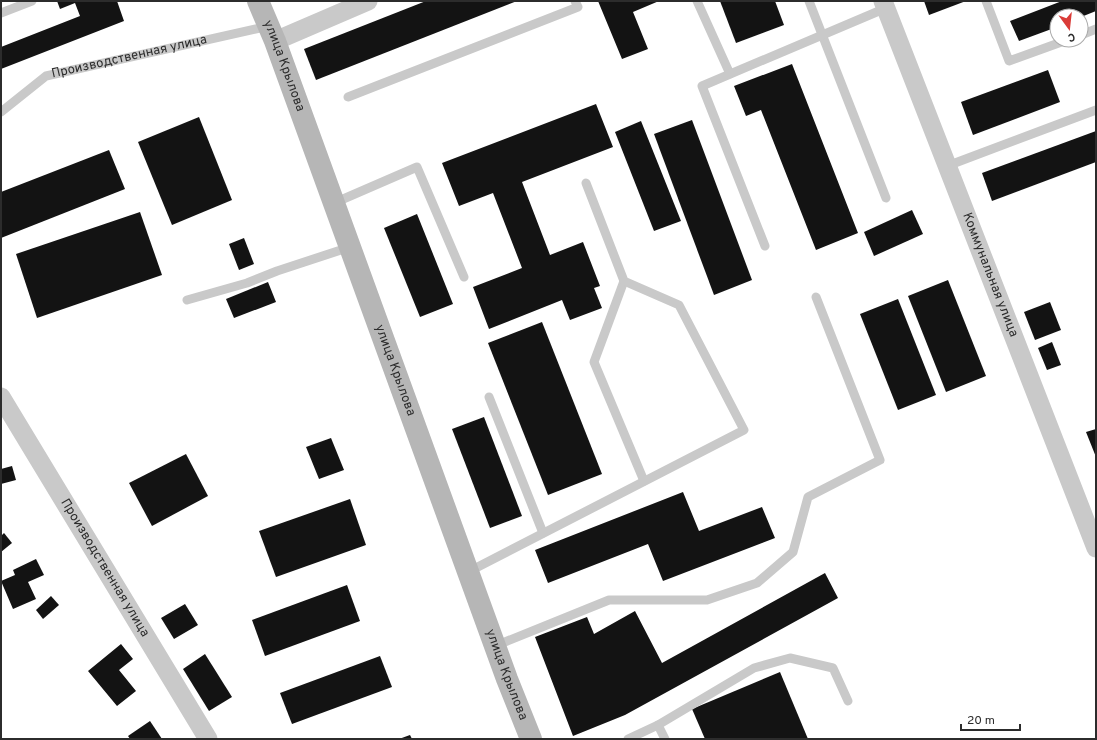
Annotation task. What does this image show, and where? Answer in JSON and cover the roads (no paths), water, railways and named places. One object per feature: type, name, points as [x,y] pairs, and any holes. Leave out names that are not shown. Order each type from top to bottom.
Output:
[{"type":"street","name":"улица Крылова","points":[[258,1],[272,33],[495,646],[531,739]]},
{"type":"street","points":[[272,33],[368,1]]},
{"type":"street","name":"Коммунальная улица","points":[[884,4],[1094,540]]},
{"type":"street","name":"Производственная улица","points":[[1,397],[208,739]]},
{"type":"lane","points":[[1,13],[32,1]]},
{"type":"lane","points":[[348,97],[578,7],[575,1]]},
{"type":"lane","points":[[697,1],[730,74]]},
{"type":"lane","points":[[809,1],[886,198]]},
{"type":"lane","points":[[986,1],[1009,61],[1049,46]]},
{"type":"lane","points":[[764,246],[702,86],[822,35],[884,4]]},
{"type":"lane","name":"Производственная улица","points":[[1,112],[46,76],[272,33]]},
{"type":"lane","points":[[947,166],[1096,110]]},
{"type":"lane","points":[[334,203],[417,168],[464,277]]},
{"type":"lane","points":[[586,183],[624,281],[594,362],[644,481]]},
{"type":"lane","points":[[187,300],[247,282],[350,247]]},
{"type":"lane","points":[[468,572],[744,430],[680,305],[624,281]]},
{"type":"lane","points":[[495,646],[609,600],[707,600],[757,583],[793,552],[808,497],[880,460],[816,296]]},
{"type":"lane","points":[[489,397],[543,533]]},
{"type":"lane","points":[[628,739],[658,725],[754,668],[790,658],[833,668],[848,701]]},
{"type":"lane","points":[[658,725],[665,739]]}]
